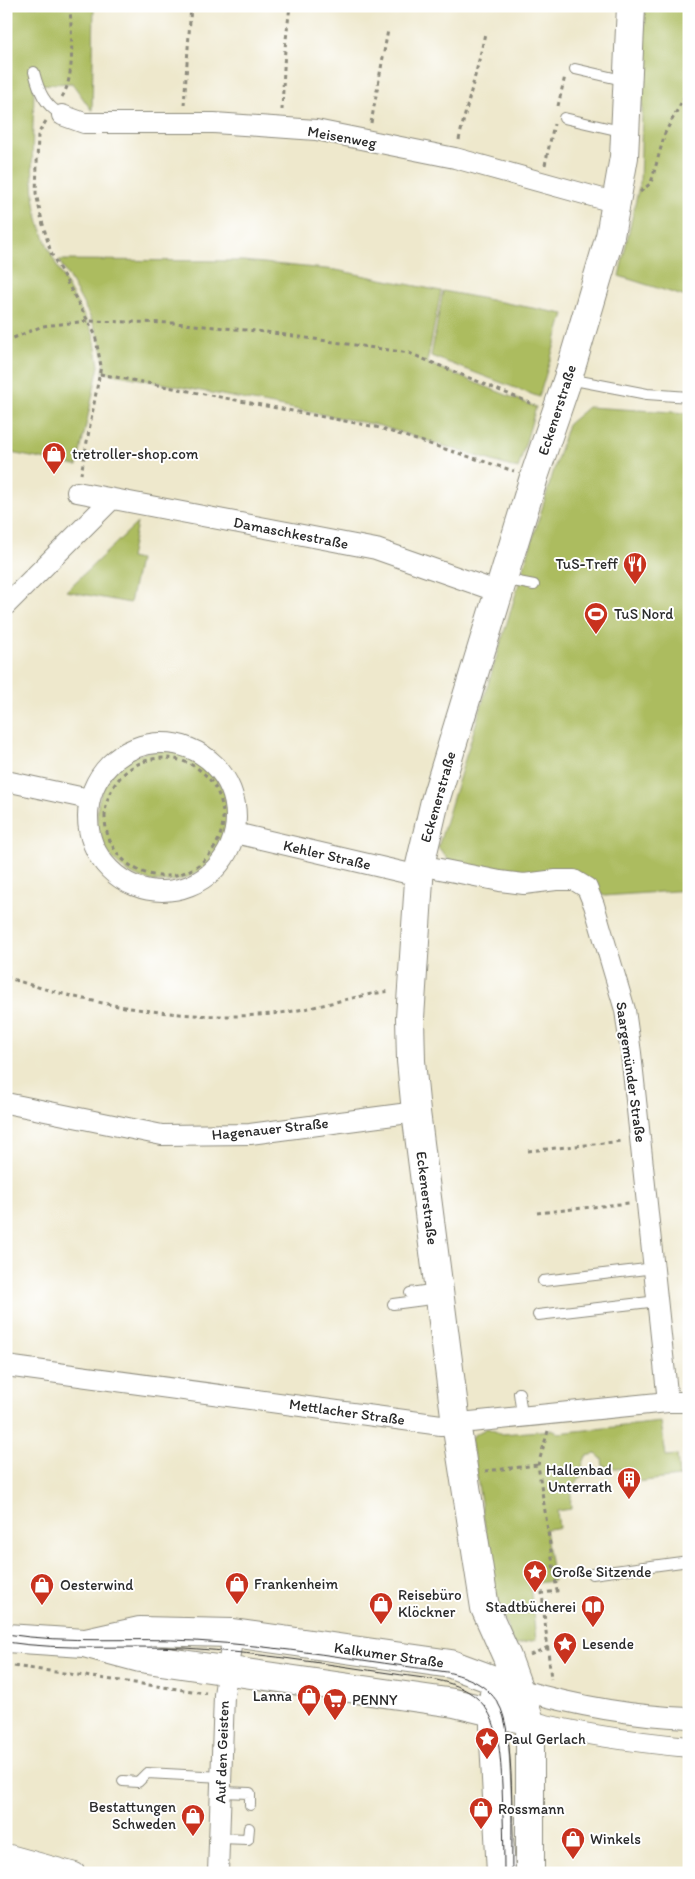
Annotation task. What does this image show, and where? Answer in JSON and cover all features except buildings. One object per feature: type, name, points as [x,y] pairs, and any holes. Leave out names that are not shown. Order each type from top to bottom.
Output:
[{"type":"street","name":"Eckenerstraße","points":[[530,1721],[486,1608],[456,1423],[411,1061],[412,990],[419,871],[428,825],[501,585],[568,378],[606,251],[626,198],[626,132],[631,6]]},
{"type":"street","name":"Meisenweg","points":[[57,112],[84,123],[184,123],[316,130],[455,158],[626,198]]},
{"type":"street","name":"Damaschkestraße","points":[[77,492],[376,549],[501,585]]},
{"type":"street","points":[[6,605],[112,499]]},
{"type":"street","points":[[156,742],[179,744],[200,753],[212,763],[230,788],[236,810],[228,832],[227,854],[218,865],[197,883],[176,890],[155,892],[141,888],[115,876],[101,860],[91,841],[88,827],[89,799],[98,778],[114,760],[133,748],[156,742]]},
{"type":"street","points":[[6,780],[89,799]]},
{"type":"street","name":"Kehler Straße","points":[[228,832],[419,871]]},
{"type":"street","name":"Saargemünder Straße","points":[[419,871],[524,884],[574,880],[587,888],[594,904],[624,1010],[641,1139],[668,1402]]},
{"type":"street","name":"Hagenauer Straße","points":[[6,1103],[162,1135],[250,1134],[416,1112]]},
{"type":"street","name":"Mettlacher Straße","points":[[6,1366],[441,1425],[522,1415],[553,1414],[668,1402],[689,1402]]},
{"type":"street","name":"Eckenerstraße","points":[[486,1608],[481,1619],[485,1651],[492,1680],[495,1712],[494,1741],[501,1873]]},
{"type":"street","name":"Kalkumer Straße","points":[[84,1643],[140,1632],[233,1633],[451,1664],[492,1680],[554,1700],[668,1717],[689,1718]]},
{"type":"street","name":"Auf den Geisten","points":[[218,1873],[226,1671],[233,1633]]},
{"type":"street","name":"Kalkumer Straße","points":[[6,1638],[84,1643],[140,1658],[423,1698],[495,1712],[555,1728],[633,1741],[689,1747]]},
{"type":"street","points":[[451,1664],[471,1663],[485,1651]]},
{"type":"street","points":[[495,1712],[514,1699],[518,1689]]},
{"type":"street","points":[[530,1721],[530,1873]]},
{"type":"street","points":[[6,1854],[75,1873]]},
{"type":"lane","points":[[575,69],[628,81]]},
{"type":"lane","points":[[34,72],[40,94],[57,112]]},
{"type":"lane","points":[[564,118],[626,132]]},
{"type":"lane","points":[[568,378],[647,394],[689,397]]},
{"type":"lane","points":[[501,585],[534,585]]},
{"type":"lane","points":[[543,1281],[655,1268]]},
{"type":"lane","points":[[410,1293],[440,1293]]},
{"type":"lane","points":[[393,1304],[440,1293]]},
{"type":"lane","points":[[538,1315],[658,1301]]},
{"type":"lane","points":[[519,1393],[522,1415]]},
{"type":"lane","points":[[592,1574],[689,1561]]},
{"type":"lane","points":[[123,1781],[138,1782],[147,1774],[221,1785],[250,1793],[250,1804]]},
{"type":"lane","points":[[219,1838],[248,1839],[249,1828]]},
{"type":"path","points":[[70,6],[72,43],[68,87],[57,112],[38,134],[36,193],[51,253],[95,334],[98,347],[100,374],[77,492]]},
{"type":"path","points":[[184,123],[191,6]]},
{"type":"path","points":[[281,128],[285,48],[290,6]]},
{"type":"path","points":[[368,141],[388,30]]},
{"type":"path","points":[[455,158],[471,85],[476,76],[484,33]]},
{"type":"path","points":[[626,198],[642,191],[651,183],[664,133],[689,88]]},
{"type":"path","points":[[6,340],[43,326],[88,321],[174,323],[266,332],[409,353],[538,406]]},
{"type":"path","points":[[100,374],[376,427],[522,473]]},
{"type":"path","points":[[172,757],[194,765],[209,777],[218,793],[228,832],[204,860],[188,871],[174,876],[157,876],[139,872],[123,861],[112,846],[104,826],[105,803],[117,780],[134,765],[150,758],[172,757]]},
{"type":"path","points":[[6,976],[45,990],[120,1007],[192,1016],[271,1014],[312,1008],[365,994],[412,990]]},
{"type":"path","points":[[528,1151],[641,1139]]},
{"type":"path","points":[[537,1213],[647,1201]]},
{"type":"path","points":[[553,1414],[538,1465],[557,1591],[542,1593],[554,1700]]},
{"type":"path","points":[[464,1474],[538,1465]]},
{"type":"path","points":[[527,1657],[548,1647]]},
{"type":"green space","points":[[6,6],[94,6],[92,111],[72,83],[34,85],[32,154],[34,190],[39,222],[50,251],[94,335],[99,366],[77,466],[6,452]]},
{"type":"green space","points":[[645,6],[689,6],[689,312],[686,297],[619,276],[640,182]]},
{"type":"green space","points":[[59,260],[243,261],[336,270],[441,291],[427,363],[536,407],[518,469],[377,425],[103,372],[104,359],[96,330]]},
{"type":"green space","points":[[443,291],[564,314],[539,397],[431,356]]},
{"type":"green space","name":"TuS Nord","points":[[588,407],[689,413],[689,890],[604,896],[577,874],[500,873],[450,862],[438,847],[568,424]]},
{"type":"green space","points":[[137,523],[130,558],[139,560],[130,603],[66,591]]},
{"type":"green space","points":[[163,750],[176,751],[188,755],[210,769],[224,791],[228,803],[228,829],[224,841],[210,863],[188,877],[176,881],[163,882],[150,881],[138,877],[116,863],[102,841],[98,829],[97,816],[98,803],[102,791],[116,769],[138,755],[150,751]]},
{"type":"green space","points":[[661,1422],[666,1456],[677,1455],[679,1477],[636,1482],[621,1469],[603,1466],[602,1459],[596,1454],[586,1456],[582,1466],[587,1472],[573,1488],[571,1509],[557,1511],[559,1528],[545,1529],[553,1581],[530,1584],[536,1640],[513,1645],[495,1590],[471,1440],[474,1435],[487,1428],[502,1434],[552,1430],[558,1433]]},
{"type":"tram line","points":[[6,1634],[77,1640],[171,1640],[227,1643],[447,1672],[476,1682],[488,1691],[498,1703],[504,1717],[508,1736],[512,1810],[512,1873]]},
{"type":"tram line","points":[[6,1642],[50,1646],[163,1647],[216,1650],[308,1661],[453,1684],[469,1692],[481,1702],[490,1715],[495,1729],[501,1765],[504,1873]]},
{"type":"place","name":"tretroller-shop.com","points":[[54,475]]},
{"type":"place","name":"TuS-Treff","points":[[635,585]]},
{"type":"place","name":"TuS Nord","points":[[596,635]]},
{"type":"place","name":"Hallenbad Unterrath","points":[[629,1500]]},
{"type":"place","name":"Große Sitzende","points":[[535,1593]]},
{"type":"place","name":"Frankenheim","points":[[237,1605]]},
{"type":"place","name":"Oesterwind","points":[[42,1606]]},
{"type":"place","name":"Reisebüro Klöckner","points":[[381,1625]]},
{"type":"place","name":"Stadtbücherei","points":[[593,1628]]},
{"type":"place","name":"Lesende","points":[[565,1665]]},
{"type":"place","name":"Lanna","points":[[309,1717]]},
{"type":"place","name":"PENNY","points":[[335,1721]]},
{"type":"place","name":"Paul Gerlach","points":[[487,1760]]},
{"type":"place","name":"Rossmann","points":[[481,1830]]},
{"type":"place","name":"Bestattungen Schweden","points":[[193,1837]]},
{"type":"place","name":"Winkels","points":[[573,1860]]}]
